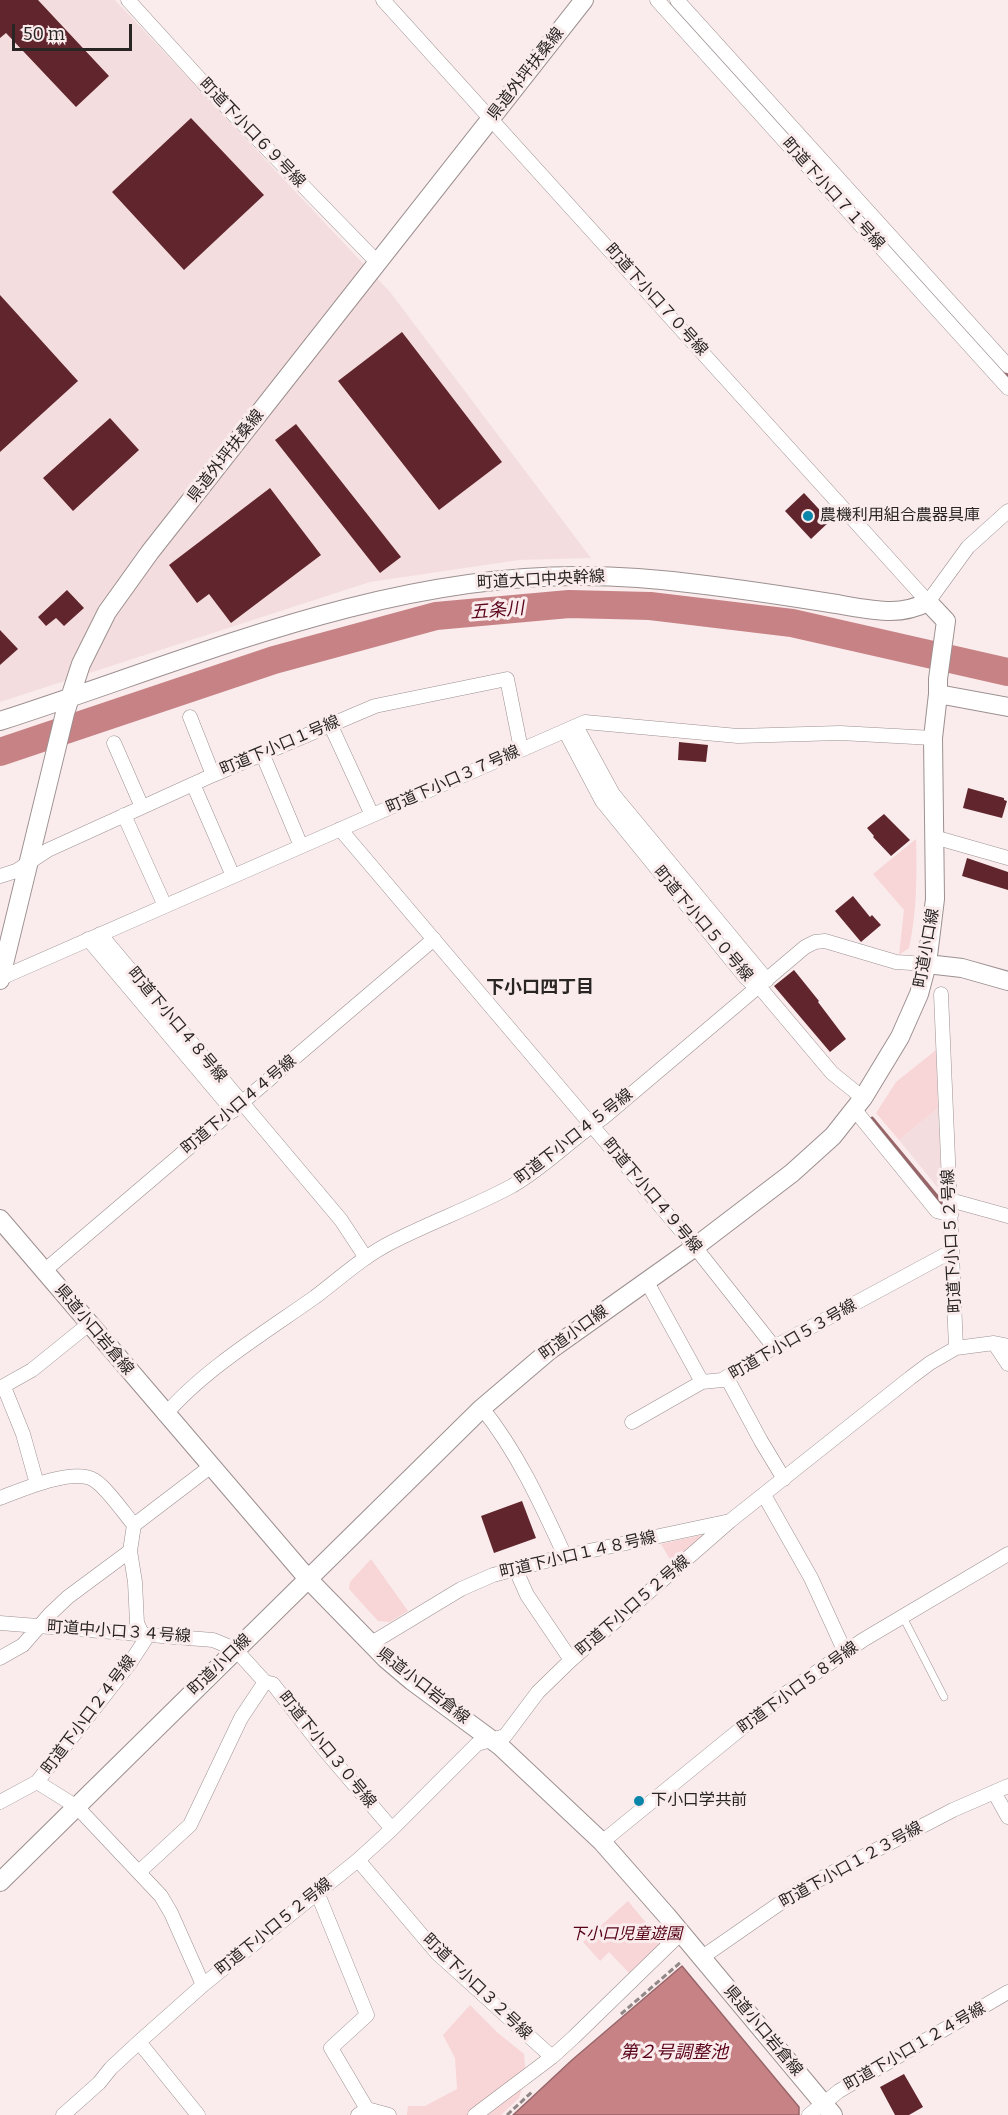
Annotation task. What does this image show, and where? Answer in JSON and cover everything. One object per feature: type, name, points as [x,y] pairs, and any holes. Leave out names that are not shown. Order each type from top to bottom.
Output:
[{"type":"street","name":"町道下小口６９号線","points":[[128,0],[209,89],[378,263]]},
{"type":"street","name":"町道下小口７０号線","points":[[383,0],[928,602]]},
{"type":"street","name":"県道外坪扶桑線","points":[[0,979],[68,706],[88,646],[117,596],[584,0]]},
{"type":"street","name":"町道下小口７１号線","points":[[657,0],[1008,388]]},
{"type":"street","points":[[677,0],[1008,366]]},
{"type":"street","points":[[1008,511],[968,547],[928,602],[946,621],[938,687],[1008,707]]},
{"type":"street","name":"町道大口中央幹線","points":[[0,721],[68,706],[328,613],[401,595],[495,581],[580,576],[649,579],[695,583],[883,611],[918,608],[928,602]]},
{"type":"street","name":"町道下小口１号線","points":[[0,876],[16,870],[48,850],[213,774],[375,706],[507,679],[521,749]]},
{"type":"street","name":"町道小口線","points":[[0,1882],[482,1408],[550,1350],[696,1247],[810,1158],[833,1136],[859,1104],[900,1037],[919,994],[927,964],[935,899],[933,738],[938,687]]},
{"type":"street","points":[[190,717],[213,774]]},
{"type":"street","name":"町道下小口３７号線","points":[[0,979],[585,722],[738,736],[840,733],[933,738]]},
{"type":"street","points":[[330,724],[372,815]]},
{"type":"street","points":[[570,728],[613,794],[762,984]]},
{"type":"street","name":"町道下小口５０号線","points":[[570,728],[602,801],[746,978],[762,984],[762,990],[832,1073],[846,1086],[938,1211],[951,1215]]},
{"type":"street","points":[[114,743],[142,807]]},
{"type":"street","points":[[262,753],[301,846]]},
{"type":"street","points":[[193,784],[233,876]]},
{"type":"street","points":[[124,815],[165,906]]},
{"type":"street","name":"町道下小口４９号線","points":[[340,829],[696,1247],[774,1347]]},
{"type":"street","points":[[934,837],[1008,858]]},
{"type":"street","points":[[94,937],[238,1107],[341,1220],[366,1258]]},
{"type":"street","name":"町道下小口４４号線","points":[[44,1271],[434,939]]},
{"type":"street","name":"町道下小口４５号線","points":[[165,1415],[180,1397],[222,1364],[366,1258],[391,1242],[510,1187],[530,1175],[603,1118],[805,947],[815,942],[825,941],[896,962],[927,964]]},
{"type":"street","points":[[927,964],[962,968],[1008,981]]},
{"type":"street","name":"町道下小口５２号線","points":[[63,2115],[203,1985],[358,1860],[477,1744],[505,1736],[538,1692],[571,1659],[730,1521],[930,1362],[957,1348],[941,994]]},
{"type":"street","points":[[950,1200],[1008,1216]]},
{"type":"street","name":"県道小口岩倉線","points":[[0,1220],[210,1467],[309,1580],[370,1644],[412,1681],[492,1740],[602,1842],[681,1933],[822,2111]]},
{"type":"street","name":"町道下小口５３号線","points":[[632,1422],[702,1382],[727,1378],[774,1347],[952,1251]]},
{"type":"street","points":[[647,1282],[702,1382]]},
{"type":"street","points":[[37,1484],[22,1434],[2,1388],[32,1370],[89,1324]]},
{"type":"street","points":[[957,1348],[1001,1344],[1008,1364]]},
{"type":"street","points":[[727,1378],[784,1479]]},
{"type":"street","points":[[482,1408],[500,1430],[528,1476],[565,1556]]},
{"type":"street","points":[[0,1498],[37,1484],[84,1475],[96,1481],[134,1525],[210,1467]]},
{"type":"street","points":[[764,1495],[811,1578],[846,1652]]},
{"type":"street","name":"町道下小口１４８号線","points":[[370,1644],[461,1589],[515,1568],[730,1521]]},
{"type":"street","name":"町道下小口２４号線","points":[[0,1802],[37,1782],[130,1663],[145,1640],[140,1634],[137,1623],[135,1582],[130,1551],[134,1525]]},
{"type":"street","points":[[0,1658],[23,1645],[68,1597],[130,1551]]},
{"type":"street","name":"町道下小口５８号線","points":[[602,1842],[775,1701],[846,1652],[1008,1554]]},
{"type":"street","points":[[515,1568],[527,1594],[571,1659]]},
{"type":"street","name":"町道中小口３４号線","points":[[0,1623],[213,1640],[235,1649]]},
{"type":"street","name":"町道下小口３０号線","points":[[235,1649],[265,1682],[273,1684],[322,1747],[392,1829]]},
{"type":"street","points":[[139,1872],[190,1825],[242,1718],[265,1682]]},
{"type":"street","points":[[37,1782],[76,1807],[161,1896],[203,1985]]},
{"type":"street","name":"町道下小口１２３号線","points":[[701,1958],[799,1890],[953,1810],[1008,1786]]},
{"type":"street","points":[[993,1792],[1008,1817]]},
{"type":"street","name":"町道下小口３２号線","points":[[358,1860],[437,1953],[552,2057]]},
{"type":"street","points":[[317,1892],[367,2015],[331,2048],[362,2112],[389,2115]]},
{"type":"street","points":[[475,2115],[552,2057],[681,1933]]},
{"type":"street","name":"町道下小口１２４号線","points":[[822,2111],[839,2091],[1008,1992]]},
{"type":"street","points":[[139,2042],[198,2115]]},
{"type":"lane","points":[[903,1617],[944,1697]]},
{"type":"shaded area","points":[[0,0],[115,0],[390,292],[591,558],[519,560],[370,582],[0,702]]},
{"type":"shaded area","points":[[938,1108],[940,1146],[942,1193],[899,1140]]},
{"type":"green space","points":[[916,839],[916,893],[912,934],[909,948],[899,955],[904,910],[873,874]]},
{"type":"green space","points":[[936,1050],[938,1108],[899,1140],[876,1113],[896,1082]]},
{"type":"green space","points":[[702,1535],[672,1563],[661,1544]]},
{"type":"green space","points":[[371,1559],[408,1611],[390,1622],[378,1621],[349,1589],[350,1582]]},
{"type":"green space","name":"下小口児童遊園","points":[[628,1901],[662,1942],[629,1973],[609,1952],[600,1961],[583,1942]]},
{"type":"green space","points":[[470,2005],[498,2033],[524,2054],[526,2076],[519,2098],[501,2115],[407,2115],[408,2106],[425,2106],[457,2089],[455,2058],[443,2035]]},
{"type":"water","name":"第２号調整池","points":[[682,1966],[799,2107],[799,2115],[513,2115],[572,2060]]},
{"type":"building","points":[[0,0],[38,0],[109,76],[76,107],[6,33],[0,38]]},
{"type":"building","points":[[191,118],[264,195],[184,270],[112,192]]},
{"type":"building","points":[[0,295],[78,381],[0,452]]},
{"type":"building","points":[[402,332],[502,462],[439,510],[338,381]]},
{"type":"building","points":[[110,418],[139,450],[73,511],[43,478]]},
{"type":"building","points":[[296,424],[401,557],[380,573],[275,440]]},
{"type":"building","points":[[270,488],[321,555],[231,623],[209,594],[197,603],[169,565]]},
{"type":"building","name":"農機利用組合農器具庫","points":[[804,493],[830,521],[811,539],[785,511]]},
{"type":"building","points":[[67,590],[84,608],[64,626],[56,618],[46,626],[38,617]]},
{"type":"building","points":[[0,630],[18,649],[0,665]]},
{"type":"building","points":[[679,742],[708,745],[706,762],[678,760]]},
{"type":"building","points":[[968,788],[1004,798],[1007,801],[1002,818],[963,808]]},
{"type":"building","points":[[884,814],[910,840],[891,856],[867,828]]},
{"type":"building","points":[[967,858],[1008,872],[1008,890],[962,876]]},
{"type":"building","points":[[853,896],[870,917],[872,915],[881,925],[861,942],[835,911]]},
{"type":"building","points":[[794,970],[846,1039],[830,1052],[774,986]]},
{"type":"building","points":[[522,1501],[536,1538],[494,1553],[481,1516]]},
{"type":"building","points":[[904,2074],[923,2107],[909,2115],[895,2115],[880,2087]]},
{"type":"waterway","points":[[706,44],[1008,377]]},
{"type":"waterway","name":"五条川","points":[[0,752],[274,660],[436,616],[569,604],[650,606],[792,623],[1008,672]]},
{"type":"waterway","points":[[693,902],[756,977]]},
{"type":"waterway","points":[[872,1119],[941,1202],[947,1204]]},
{"type":"place","name":"農機利用組合農器具庫","points":[[808,516]]},
{"type":"place","name":"下小口学共前","points":[[639,1801]]},
{"type":"district","name":"下小口四丁目","points":[[540,988]]}]
